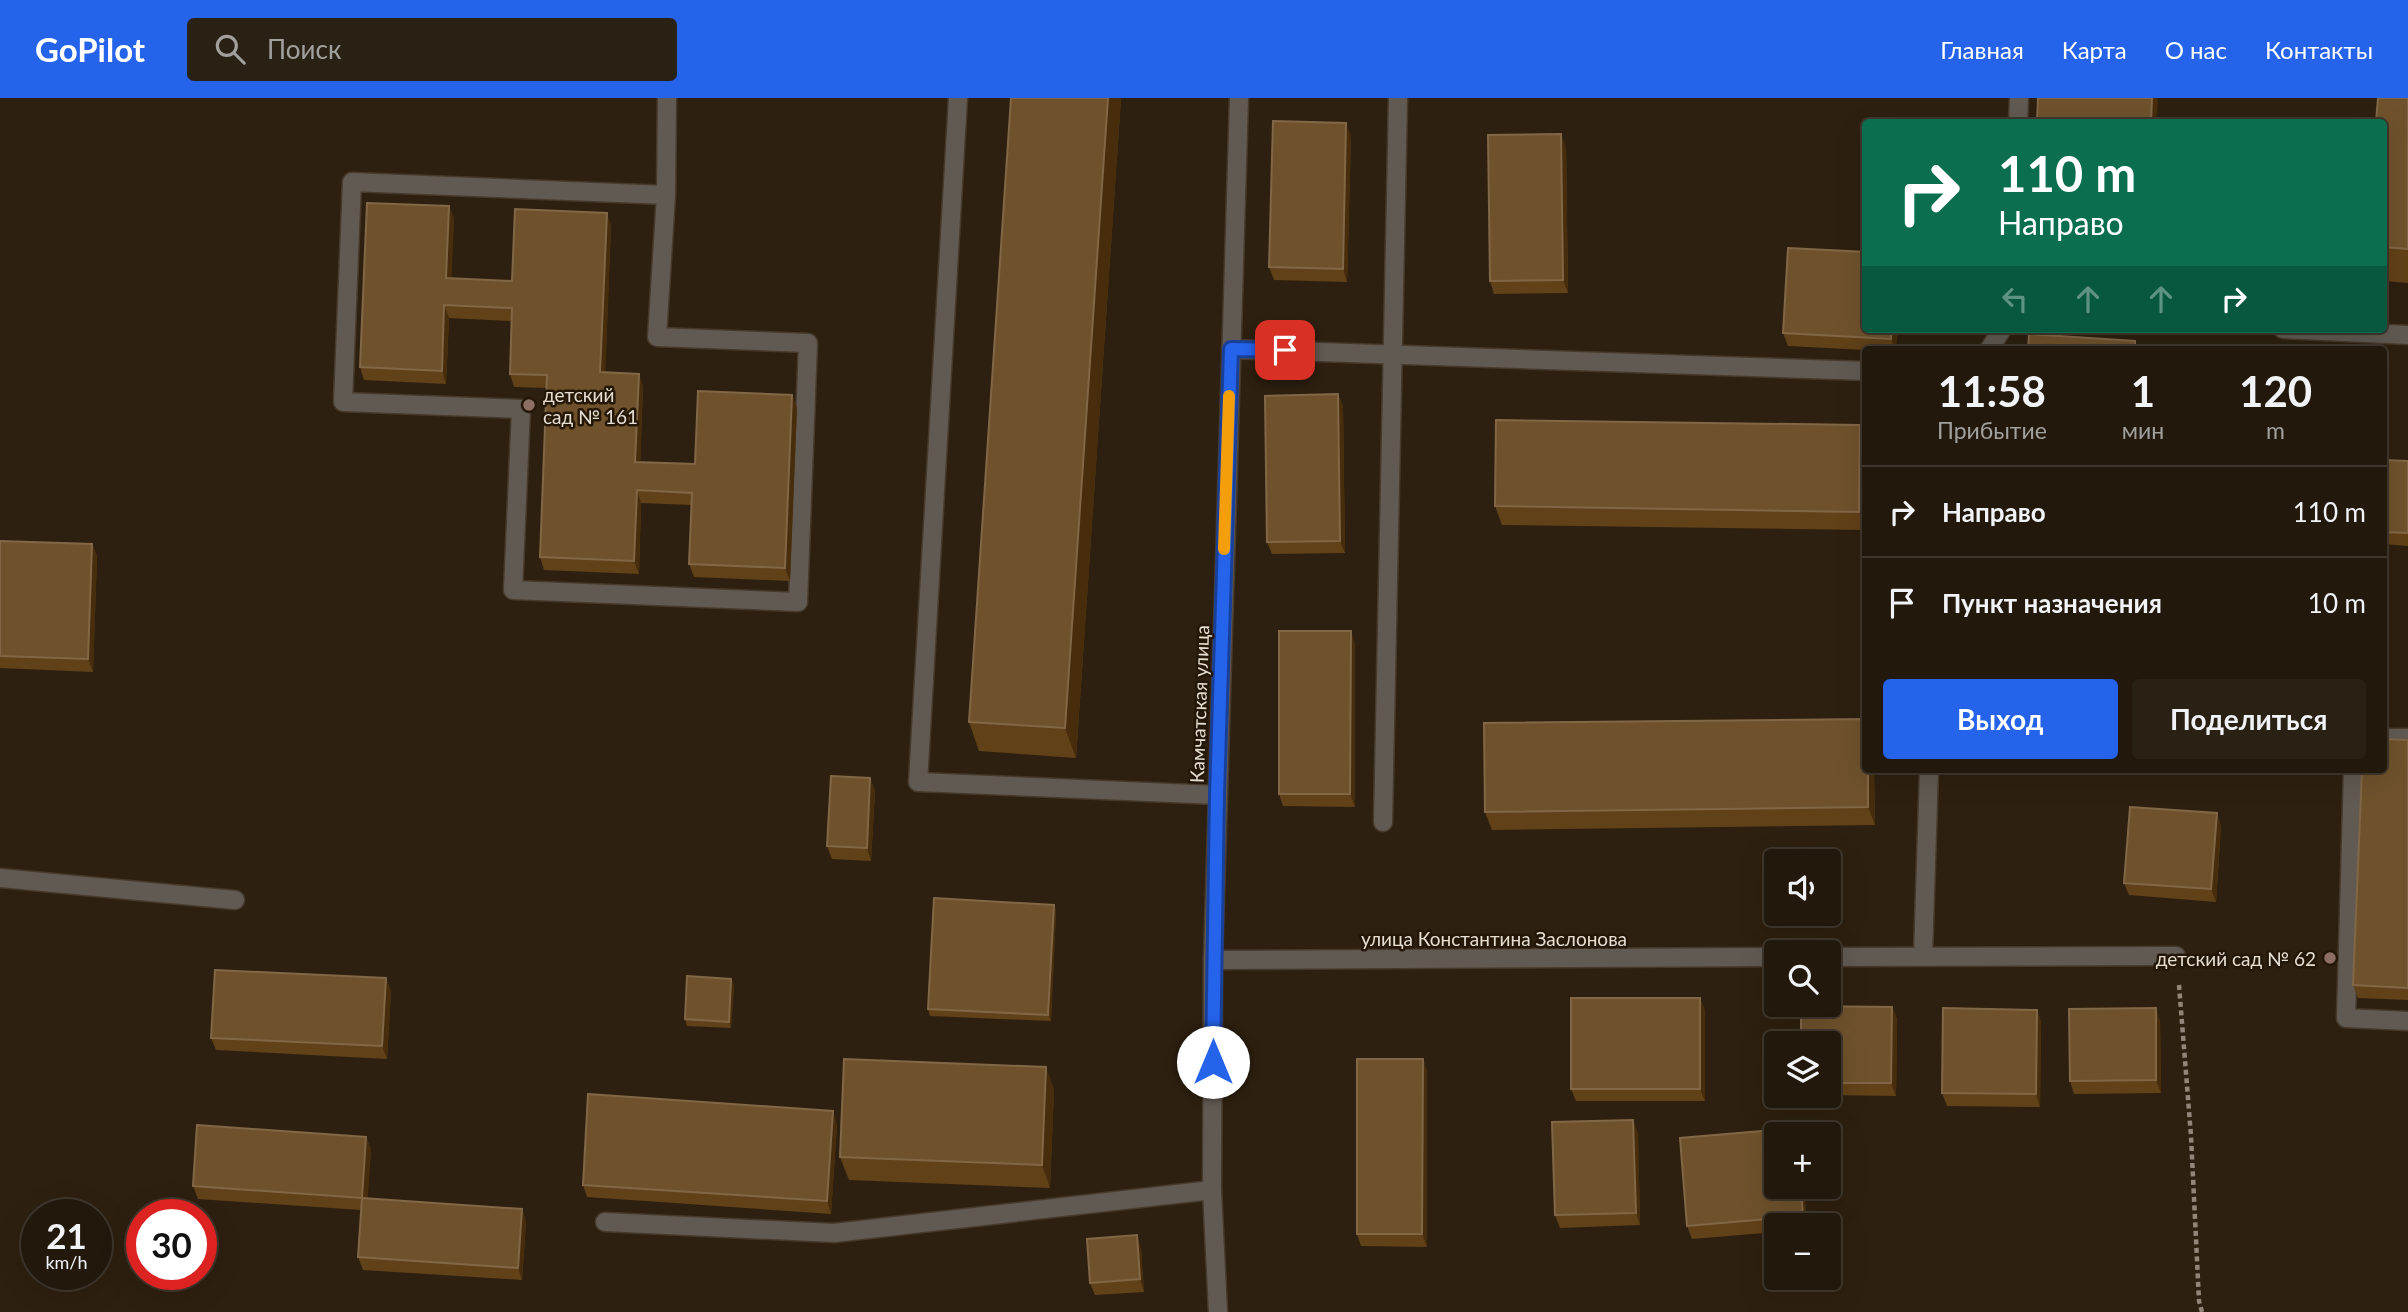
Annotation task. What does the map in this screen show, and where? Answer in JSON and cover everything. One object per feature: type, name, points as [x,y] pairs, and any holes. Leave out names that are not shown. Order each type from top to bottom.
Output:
[{"type":"street","points":[[666,195],[352,182],[343,402],[521,409],[513,590],[798,602],[808,343],[657,337],[666,195],[667,98]]},
{"type":"street","points":[[958,98],[918,782],[1217,795]]},
{"type":"street","name":"Камчатская улица","points":[[1218,1312],[1212,1190],[1213,960],[1239,98]]},
{"type":"street","points":[[1383,822],[1398,98]]},
{"type":"street","points":[[2018,119],[2019,98]]},
{"type":"street","points":[[2366,333],[2408,335]]},
{"type":"street","points":[[1231,349],[1862,371]]},
{"type":"street","points":[[2387,737],[2408,738]]},
{"type":"street","points":[[1923,956],[1929,773]]},
{"type":"street","points":[[2353,773],[2346,1018],[2408,1021]]},
{"type":"street","points":[[0,878],[235,900]]},
{"type":"street","points":[[1841,957],[2176,956]]},
{"type":"street","name":"улица Константина Заслонова","points":[[1213,960],[1764,957]]},
{"type":"street","points":[[605,1222],[834,1233],[1212,1190]]},
{"type":"path","points":[[2176,956],[2191,1136],[2199,1301],[2202,1312]]},
{"type":"building","points":[[1011,98],[1108,98],[1065,728],[969,722]]},
{"type":"building","points":[[2038,98],[2152,98],[2151,119],[2037,119]]},
{"type":"building","points":[[2378,98],[2408,98],[2408,249],[2387,247],[2387,119],[2376,119]]},
{"type":"building","points":[[1273,121],[1346,123],[1343,269],[1269,267]]},
{"type":"building","points":[[1561,134],[1563,280],[1490,281],[1488,135]]},
{"type":"building","name":"детский сад № 161","points":[[367,203],[449,206],[446,278],[512,281],[515,209],[607,213],[600,372],[639,374],[635,462],[695,464],[698,391],[792,395],[785,568],[689,564],[692,493],[637,490],[634,561],[540,557],[547,375],[510,374],[512,308],[444,305],[442,371],[360,367]]},
{"type":"building","points":[[1788,248],[1862,252],[1862,333],[1891,333],[1891,339],[1783,333]]},
{"type":"building","points":[[2029,334],[2135,341],[2135,346],[2028,346]]},
{"type":"building","points":[[1338,394],[1340,541],[1267,542],[1265,396]]},
{"type":"building","points":[[1496,420],[1860,425],[1859,512],[1495,506]]},
{"type":"building","points":[[2387,460],[2408,461],[2408,533],[2387,532]]},
{"type":"building","points":[[0,541],[92,544],[88,659],[0,656]]},
{"type":"building","points":[[1279,631],[1351,631],[1350,794],[1279,794]]},
{"type":"building","points":[[1862,719],[1862,773],[1868,773],[1868,807],[1485,812],[1484,723]]},
{"type":"building","points":[[2387,739],[2408,740],[2408,988],[2353,985],[2362,773],[2387,773]]},
{"type":"building","points":[[831,776],[870,778],[867,848],[827,846]]},
{"type":"building","points":[[2130,807],[2217,813],[2211,889],[2124,883]]},
{"type":"building","points":[[934,898],[1054,905],[1048,1015],[928,1009]]},
{"type":"building","points":[[215,970],[386,978],[382,1046],[211,1038]]},
{"type":"building","points":[[687,976],[731,979],[729,1022],[685,1019]]},
{"type":"building","points":[[1571,998],[1700,998],[1700,1089],[1571,1089]]},
{"type":"building","points":[[1841,1006],[1892,1007],[1891,1083],[1841,1083],[1841,1031],[1801,1031],[1801,1017],[1841,1017]]},
{"type":"building","points":[[1943,1008],[2037,1010],[2036,1094],[1942,1093]]},
{"type":"building","points":[[2156,1008],[2156,1080],[2070,1081],[2069,1009]]},
{"type":"building","points":[[844,1059],[1046,1067],[1042,1165],[840,1157]]},
{"type":"building","points":[[1357,1059],[1423,1059],[1422,1234],[1357,1234]]},
{"type":"building","points":[[588,1094],[833,1111],[827,1201],[583,1185]]},
{"type":"building","points":[[1633,1120],[1636,1213],[1555,1215],[1552,1122]]},
{"type":"building","points":[[197,1125],[366,1137],[362,1198],[193,1186]]},
{"type":"building","points":[[1764,1131],[1764,1199],[1802,1199],[1803,1213],[1764,1213],[1764,1219],[1687,1226],[1680,1138]]},
{"type":"building","points":[[362,1198],[522,1209],[518,1268],[358,1257]]},
{"type":"building","points":[[1137,1235],[1140,1279],[1090,1283],[1087,1239]]},
{"type":"slow traffic","points":[[1224,549],[1229,396]]},
{"type":"place","name":"детский сад № 161","points":[[529,405]]},
{"type":"place","name":"детский сад № 62","points":[[2330,958]]},
{"type":"route","points":[[1213,1062],[1217,795],[1231,349],[1285,350]]}]
